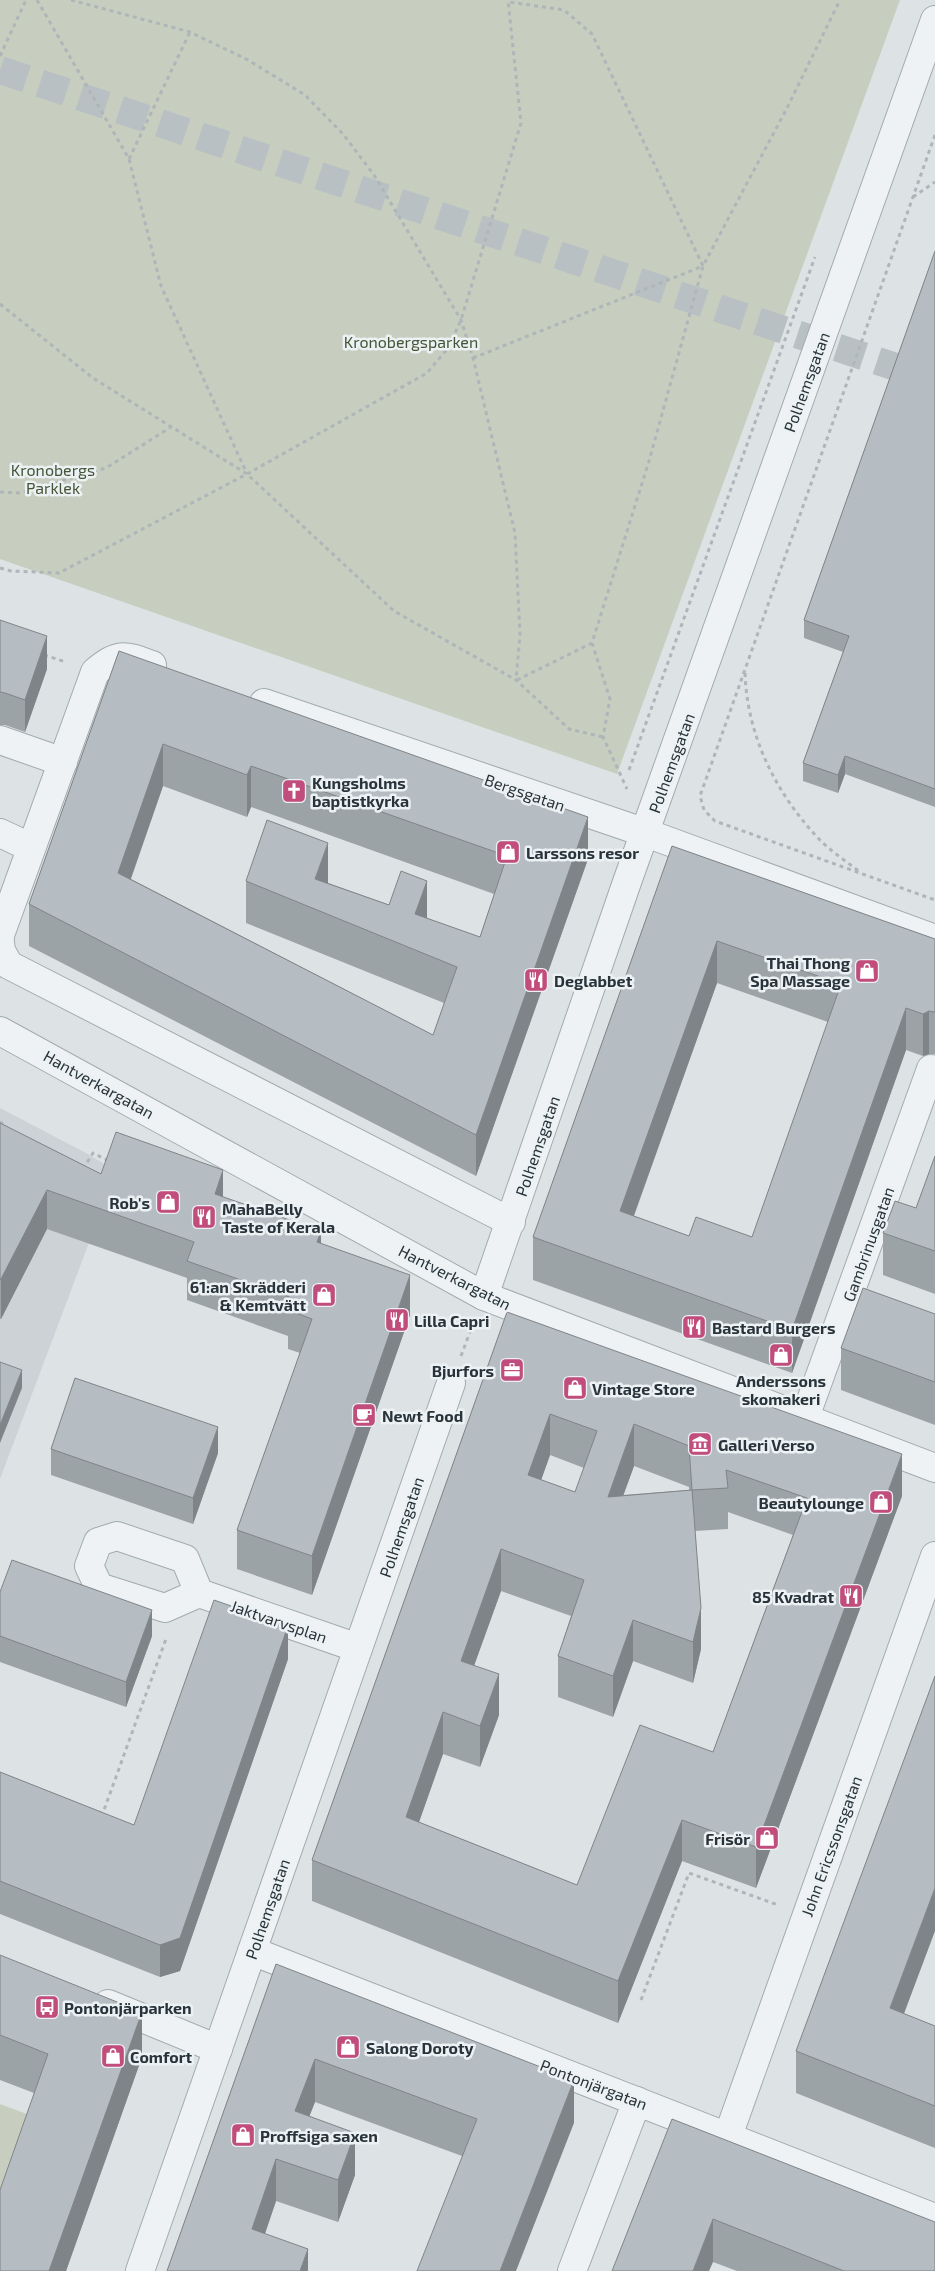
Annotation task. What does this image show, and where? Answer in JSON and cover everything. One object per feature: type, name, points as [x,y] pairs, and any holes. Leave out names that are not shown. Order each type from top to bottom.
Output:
[{"type":"street","name":"Polhemsgatan","points":[[484,1296],[627,882],[646,834],[935,20]]},
{"type":"street","points":[[0,935],[62,762],[103,665],[131,657],[178,673]]},
{"type":"street","name":"Bergsgatan","points":[[244,696],[646,834],[935,939]]},
{"type":"street","points":[[0,740],[62,762]]},
{"type":"street","points":[[0,833],[30,847]]},
{"type":"street","points":[[0,942],[9,965],[511,1222]]},
{"type":"street","name":"Hantverkargatan","points":[[0,1031],[484,1296],[804,1420],[935,1468]]},
{"type":"street","name":"Gambrinusgatan","points":[[804,1420],[932,1069]]},
{"type":"street","name":"Polhemsgatan","points":[[140,2271],[451,1383]]},
{"type":"street","points":[[117,1536],[185,1559],[199,1593],[165,1608],[99,1587],[89,1566],[98,1542],[117,1536]]},
{"type":"street","name":"John Ericssonsgatan","points":[[728,2136],[935,1556]]},
{"type":"street","name":"Jaktvarvsplan","points":[[199,1593],[358,1648]]},
{"type":"street","name":"Pontonjärgatan","points":[[252,1951],[935,2218]]},
{"type":"street","points":[[82,1994],[218,2048]]},
{"type":"street","points":[[572,2271],[638,2101]]},
{"type":"path","points":[[0,56],[26,0]]},
{"type":"path","points":[[37,0],[128,159],[161,286],[247,474]]},
{"type":"path","points":[[71,0],[190,32],[248,60],[305,95],[343,134],[374,175],[461,320],[473,358],[515,533],[520,634],[516,680]]},
{"type":"path","points":[[620,773],[603,737],[610,699],[592,643],[649,461],[703,266],[787,108],[840,0]]},
{"type":"path","points":[[0,568],[11,571],[59,573],[247,474],[427,373],[448,348],[461,320],[521,123],[509,1],[564,10],[592,34],[703,266]]},
{"type":"path","points":[[128,159],[190,32]]},
{"type":"path","points":[[935,135],[700,796],[704,810],[715,821],[935,900]]},
{"type":"path","points":[[913,197],[935,182]]},
{"type":"path","points":[[629,770],[816,254]]},
{"type":"path","points":[[473,358],[703,266]]},
{"type":"path","points":[[0,304],[93,378],[247,474],[394,611],[516,680],[569,729],[603,737]]},
{"type":"path","points":[[0,492],[20,493],[106,468],[171,427]]},
{"type":"path","points":[[516,680],[592,643]]},
{"type":"path","points":[[43,654],[103,665]]},
{"type":"path","points":[[745,671],[750,722],[757,742],[773,775],[794,808],[819,839],[862,874]]},
{"type":"path","points":[[0,1122],[2,1123],[0,1136]]},
{"type":"path","points":[[83,1170],[93,1153],[115,1164]]},
{"type":"path","points":[[451,1383],[484,1296]]},
{"type":"path","points":[[92,1819],[104,1810],[166,1637],[165,1608]]},
{"type":"path","points":[[641,2000],[689,1873],[807,1915]]},
{"type":"shaded area","points":[[0,1108],[116,1171],[0,1479]]},
{"type":"green space","name":"Kronobergsparken","points":[[0,0],[900,0],[617,774],[0,559]]},
{"type":"green space","points":[[0,2104],[35,2117],[0,2210]]},
{"type":"building","points":[[935,251],[935,789],[845,756],[838,775],[803,763],[849,636],[804,620]]},
{"type":"building","points":[[0,620],[47,636],[25,700],[0,692]]},
{"type":"building","points":[[119,651],[588,817],[476,1135],[29,904]],"holes":[[[163,744],[247,775],[251,766],[507,856],[480,937],[415,914],[427,881],[401,871],[389,905],[315,879],[328,843],[267,820],[246,881],[457,967],[433,1035],[118,873]]]},
{"type":"building","points":[[672,846],[935,939],[935,1012],[929,1011],[923,1014],[906,1008],[792,1330],[533,1237]],"holes":[[[717,941],[841,984],[752,1237],[696,1217],[689,1236],[620,1211]]]},
{"type":"building","points":[[0,1123],[101,1174],[116,1132],[223,1170],[215,1194],[321,1231],[317,1242],[410,1275],[312,1556],[237,1530],[312,1319],[288,1310],[292,1298],[187,1261],[194,1242],[47,1190],[0,1280]]},
{"type":"building","points":[[935,1156],[935,1251],[883,1233],[895,1201],[916,1208]]},
{"type":"building","points":[[863,1288],[935,1314],[935,1382],[841,1348]]},
{"type":"building","points":[[507,1312],[902,1454],[756,1847],[682,1820],[618,1981],[312,1860]],"holes":[[[550,1414],[597,1431],[575,1492],[528,1475]],[[634,1424],[689,1446],[692,1490],[608,1497]],[[726,1470],[807,1498],[713,1752],[640,1725],[577,1885],[406,1817],[443,1712],[480,1726],[499,1674],[461,1661],[501,1549],[584,1580],[558,1656],[613,1676],[633,1620],[693,1642],[701,1608],[692,1490],[728,1488]]]},
{"type":"building","points":[[0,1362],[22,1370],[0,1425]]},
{"type":"building","points":[[75,1378],[218,1427],[193,1498],[51,1449]]},
{"type":"building","points":[[12,1560],[152,1610],[126,1682],[0,1636],[0,1592]]},
{"type":"building","points":[[214,1600],[288,1626],[180,1938],[160,1945],[0,1881],[0,1772],[134,1825]]},
{"type":"building","points":[[935,1676],[935,1888],[890,2008],[935,2026],[935,2106],[796,2051]]},
{"type":"building","points":[[0,1955],[142,2012],[49,2271],[0,2271],[0,2190],[48,2054],[0,2035]]},
{"type":"building","points":[[276,1964],[574,2080],[500,2271],[417,2271],[477,2119],[315,2059],[295,2111],[355,2133],[338,2180],[276,2159],[252,2229],[308,2249],[300,2271],[167,2271]]},
{"type":"building","points":[[672,2119],[935,2222],[935,2271],[844,2271],[713,2219],[693,2271],[612,2271]]},
{"type":"tunnel","points":[[0,70],[935,380]]},
{"type":"place","name":"Kungsholms baptistkyrka","points":[[294,791]]},
{"type":"place","name":"Larssons resor","points":[[508,852]]},
{"type":"place","name":"Thai Thong Spa Massage","points":[[867,971]]},
{"type":"place","name":"Deglabbet","points":[[536,980]]},
{"type":"place","name":"Rob's","points":[[168,1202]]},
{"type":"place","name":"MahaBelly Taste of Kerala","points":[[204,1217]]},
{"type":"place","name":"61:an Skrädderi & Kemtvätt","points":[[324,1295]]},
{"type":"place","name":"Lilla Capri","points":[[397,1320]]},
{"type":"place","name":"Bastard Burgers","points":[[694,1327]]},
{"type":"place","name":"Anderssons skomakeri","points":[[781,1355]]},
{"type":"place","name":"Bjurfors","points":[[512,1370]]},
{"type":"place","name":"Vintage Store","points":[[575,1388]]},
{"type":"place","name":"Newt Food","points":[[364,1415]]},
{"type":"place","name":"Galleri Verso","points":[[700,1444]]},
{"type":"place","name":"Beautylounge","points":[[881,1502]]},
{"type":"place","name":"85 Kvadrat","points":[[851,1596]]},
{"type":"place","name":"Frisör","points":[[767,1838]]},
{"type":"place","name":"Pontonjärparken","points":[[47,2007]]},
{"type":"place","name":"Salong Doroty","points":[[348,2047]]},
{"type":"place","name":"Comfort","points":[[113,2056]]},
{"type":"place","name":"Proffsiga saxen","points":[[243,2135]]},
{"type":"park label","name":"Kronobergs Parklek","points":[[53,478]]}]
